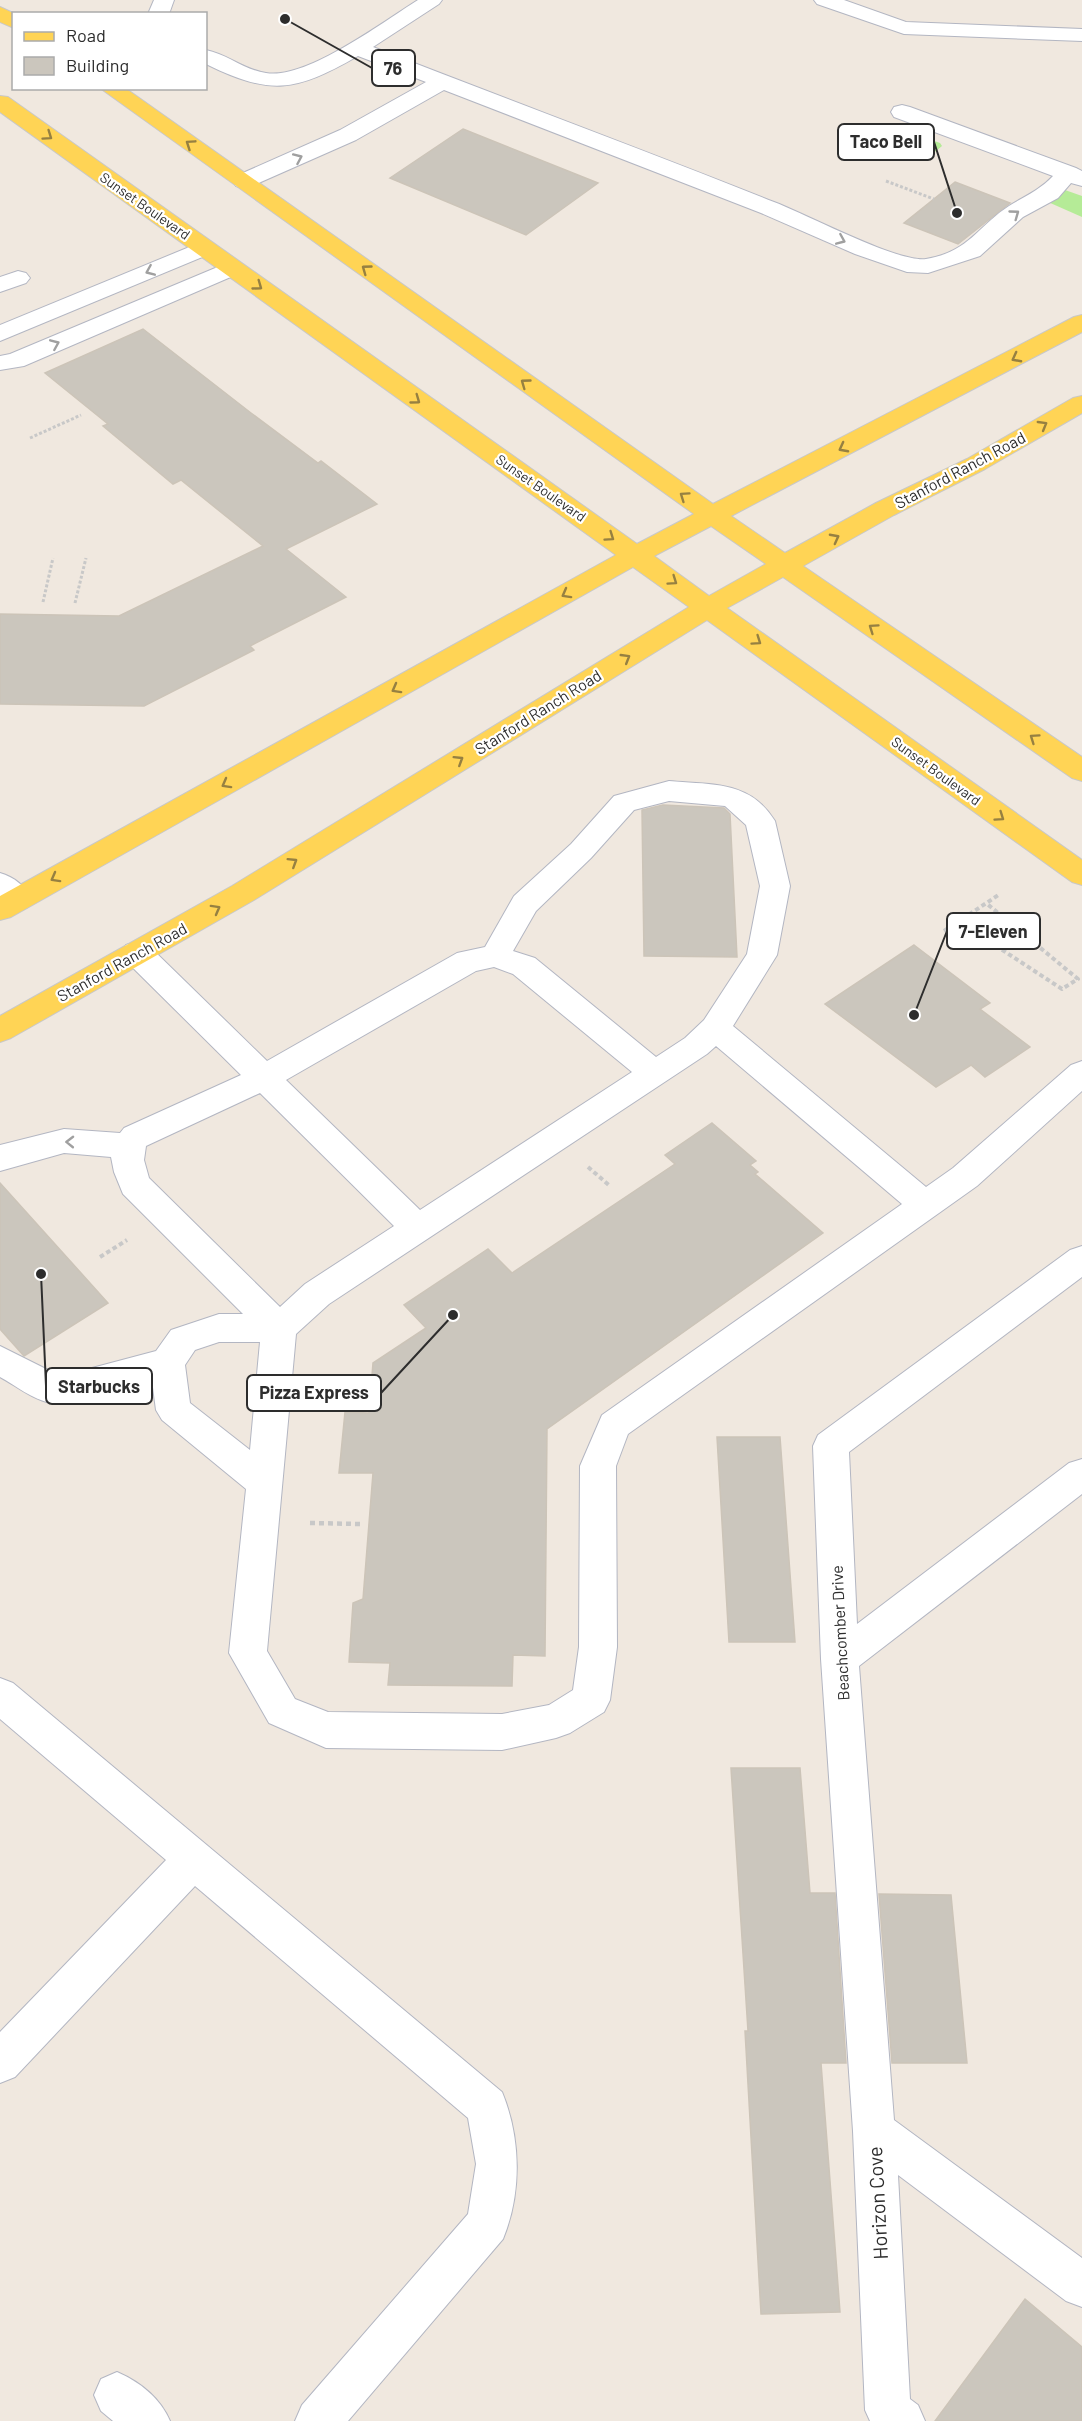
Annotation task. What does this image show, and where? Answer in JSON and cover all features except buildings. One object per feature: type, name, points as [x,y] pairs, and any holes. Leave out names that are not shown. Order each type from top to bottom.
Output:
[{"type":"main road","points":[[113,90],[225,167],[712,516],[1082,771]]},
{"type":"main road","name":"Sunset Boulevard","points":[[0,102],[1082,875]]},
{"type":"main road","points":[[6,897],[636,555],[1082,322]]},
{"type":"main road","name":"Stanford Ranch Road","points":[[0,1030],[243,893],[709,607],[885,509],[976,464],[1082,403]]},
{"type":"street","points":[[207,57],[248,76],[281,81],[300,76],[356,48],[432,0]]},
{"type":"street","points":[[824,0],[904,28],[1082,35]]},
{"type":"street","points":[[356,48],[775,211],[907,265],[928,266],[972,251],[1015,212],[1075,176]]},
{"type":"street","points":[[388,88],[417,72]]},
{"type":"street","points":[[244,181],[348,135],[442,82]]},
{"type":"street","points":[[902,112],[1075,176]]},
{"type":"street","points":[[225,167],[320,127],[339,116]]},
{"type":"street","points":[[775,211],[848,218]]},
{"type":"street","points":[[0,334],[204,248]]},
{"type":"street","points":[[0,363],[15,361],[232,268]]},
{"type":"street","points":[[0,1360],[52,1389],[92,1382],[168,1362],[183,1340],[219,1328],[279,1328],[317,1294],[696,1046],[715,1028],[762,955],[775,886],[760,821],[733,796],[669,791],[624,803],[581,851],[525,904],[495,956]]},
{"type":"street","points":[[137,952],[417,1228]]},
{"type":"street","points":[[279,1328],[135,1185],[126,1162],[129,1146],[135,1137],[266,1077],[468,961],[495,956],[524,966],[654,1073]]},
{"type":"street","points":[[715,1028],[925,1205]]},
{"type":"street","points":[[279,1328],[248,1653],[282,1711],[326,1730],[502,1732],[556,1721],[591,1700],[598,1647],[598,1466],[614,1425],[965,1177],[1082,1073]]},
{"type":"street","points":[[0,1158],[64,1141],[129,1146]]},
{"type":"street","name":"Beachcomber Drive","points":[[874,2131],[840,1659],[831,1446],[1082,1259]]},
{"type":"street","points":[[168,1362],[174,1410],[264,1483]]},
{"type":"street","points":[[840,1659],[1082,1474]]},
{"type":"street","points":[[0,1695],[487,2107],[497,2164],[488,2224],[318,2421]]},
{"type":"street","points":[[0,2062],[193,1860]]},
{"type":"street","name":"Horizon Cove","points":[[874,2131],[1082,2285]]},
{"type":"street","name":"Horizon Cove","points":[[874,2131],[888,2410],[902,2421]]},
{"type":"path","points":[[886,181],[934,199]]},
{"type":"path","points":[[30,438],[81,415]]},
{"type":"path","points":[[43,603],[53,558]]},
{"type":"path","points":[[75,603],[86,558]]},
{"type":"path","points":[[944,931],[1000,894]]},
{"type":"path","points":[[958,921],[1062,989],[1078,979],[986,903]]},
{"type":"path","points":[[304,1522],[360,1524]]},
{"type":"green space","points":[[913,133],[940,143],[942,146],[930,156],[920,152],[930,143],[894,139],[899,135]]},
{"type":"green space","points":[[1065,190],[1082,196],[1082,217],[1048,202]]},
{"type":"place","name":"76","points":[[285,19]]},
{"type":"place","name":"Taco Bell","points":[[957,213]]},
{"type":"place","name":"7-Eleven","points":[[914,1015]]},
{"type":"place","name":"Starbucks","points":[[41,1274]]},
{"type":"place","name":"Pizza Express","points":[[453,1315]]}]
